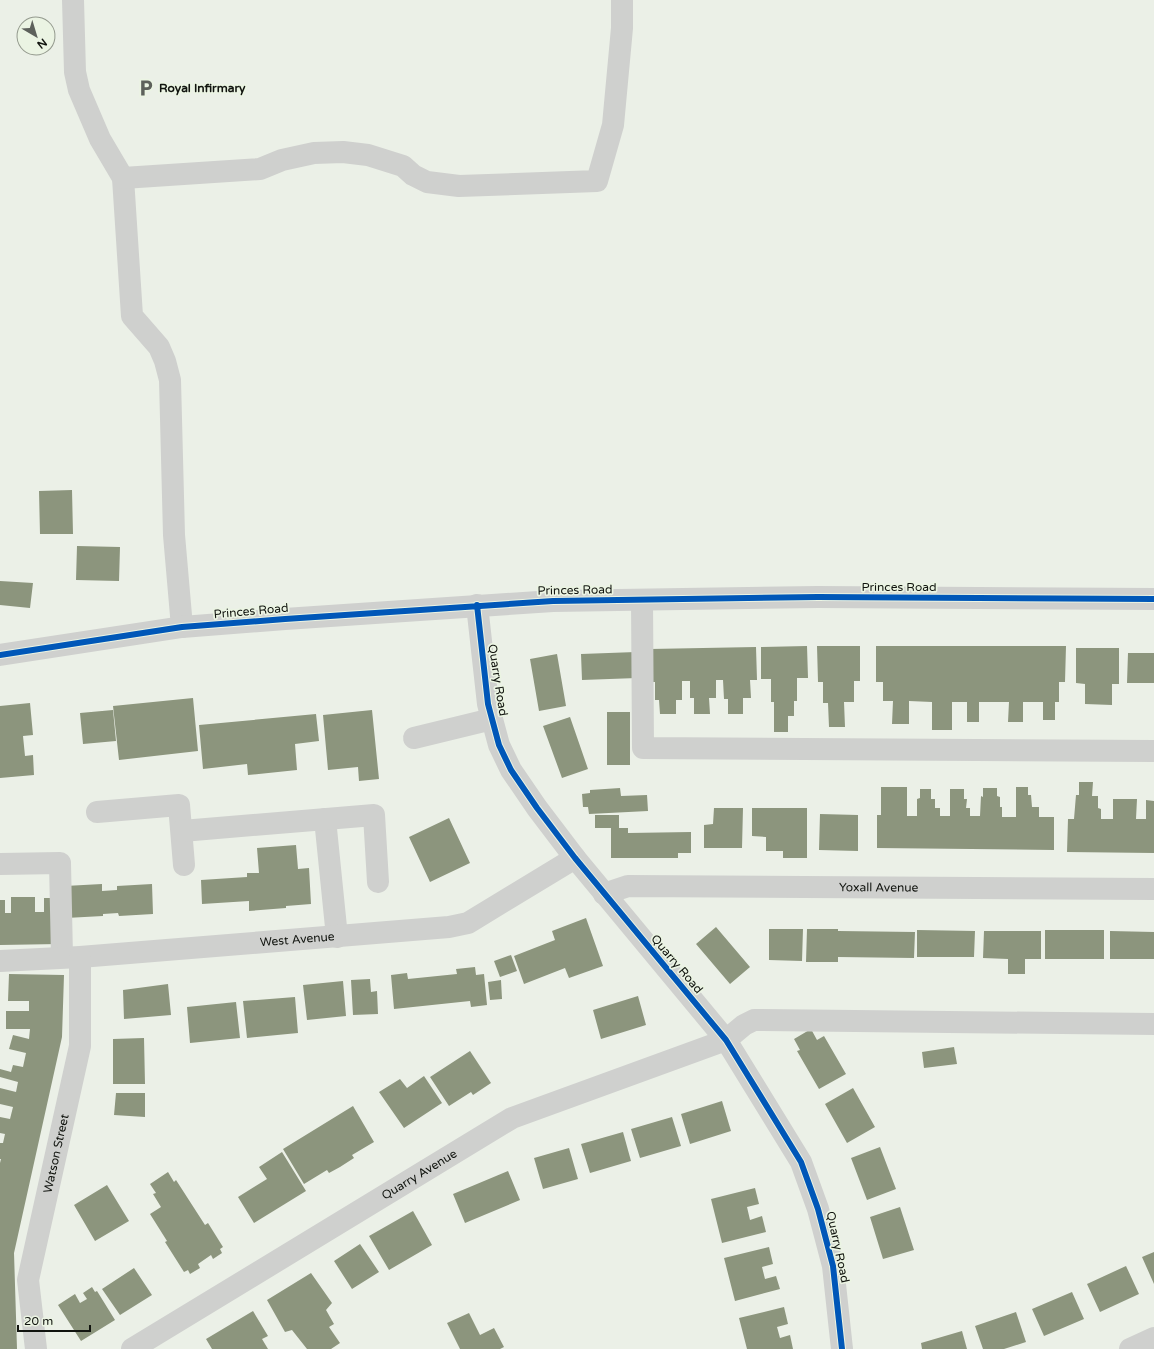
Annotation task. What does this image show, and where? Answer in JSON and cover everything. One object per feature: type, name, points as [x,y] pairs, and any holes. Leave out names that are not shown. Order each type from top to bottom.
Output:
[{"type":"street","points":[[73,0],[75,72],[79,90],[100,139],[123,178],[132,316],[159,347],[165,360],[170,380],[174,534],[182,627]]},
{"type":"street","points":[[123,178],[260,170],[282,160],[314,153],[343,152],[368,155],[403,166],[413,175],[426,182],[459,186],[597,181],[613,125],[622,28],[622,0]]},
{"type":"street","name":"Princes Road","points":[[0,655],[182,627],[477,605],[553,601],[818,597],[1154,599]]},
{"type":"street","points":[[642,600],[643,748],[1154,750]]},
{"type":"street","name":"Quarry Road","points":[[477,605],[488,704],[499,745],[511,770],[537,808],[575,858],[726,1040],[802,1162],[818,1209],[833,1266],[842,1349]]},
{"type":"street","points":[[414,738],[492,719]]},
{"type":"street","points":[[97,812],[180,805],[184,865]]},
{"type":"street","points":[[182,831],[374,815],[378,882]]},
{"type":"street","points":[[325,819],[338,937]]},
{"type":"street","name":"West Avenue","points":[[0,961],[338,937],[449,927],[468,923],[575,858]]},
{"type":"street","name":"Watson Street","points":[[0,864],[60,863],[80,1046],[28,1280],[36,1349]]},
{"type":"street","name":"Yoxall Avenue","points":[[604,894],[628,886],[1154,889]]},
{"type":"street","name":"Quarry Avenue","points":[[132,1349],[512,1118],[726,1040],[744,1025],[754,1020],[1154,1024]]},
{"type":"street","points":[[1130,1349],[1154,1338]]},
{"type":"building","points":[[72,490],[73,534],[40,534],[39,491]]},
{"type":"building","points":[[77,546],[120,547],[119,581],[76,580]]},
{"type":"building","points":[[0,581],[33,583],[30,608],[0,605]]},
{"type":"building","points":[[807,646],[808,678],[797,678],[797,701],[794,701],[794,716],[788,716],[788,732],[774,732],[774,702],[771,702],[771,679],[761,679],[761,647]]},
{"type":"building","points":[[817,646],[860,646],[860,681],[854,681],[854,702],[844,702],[845,727],[829,727],[828,703],[823,703],[823,682],[818,682]]},
{"type":"building","points":[[876,646],[1066,646],[1065,682],[1059,682],[1059,702],[1055,702],[1055,720],[1043,720],[1043,702],[1023,702],[1023,722],[1008,722],[1009,702],[979,702],[979,722],[967,722],[967,702],[952,702],[952,730],[932,730],[932,702],[909,701],[909,724],[892,724],[893,701],[883,701],[883,682],[876,682]]},
{"type":"building","points":[[756,647],[757,680],[750,680],[751,698],[743,698],[743,714],[728,714],[728,699],[724,699],[723,680],[716,680],[716,698],[709,698],[710,714],[694,714],[694,698],[690,698],[690,681],[682,681],[682,700],[676,700],[676,714],[660,714],[659,700],[655,700],[655,682],[651,682],[650,649]]},
{"type":"building","points":[[1076,648],[1119,648],[1119,684],[1112,684],[1112,705],[1085,704],[1085,684],[1076,683]]},
{"type":"building","points":[[636,652],[637,678],[582,680],[581,654]]},
{"type":"building","points":[[1128,653],[1154,653],[1154,683],[1127,683]]},
{"type":"building","points":[[557,654],[566,706],[539,711],[530,659]]},
{"type":"building","points":[[193,698],[198,751],[119,760],[113,706]]},
{"type":"building","points":[[30,703],[33,735],[23,736],[25,756],[33,755],[34,775],[0,778],[0,706]]},
{"type":"building","points":[[113,710],[116,741],[83,744],[80,713]]},
{"type":"building","points":[[372,710],[379,779],[359,781],[358,767],[328,770],[323,715]]},
{"type":"building","points":[[607,712],[630,712],[630,765],[607,765]]},
{"type":"building","points":[[316,714],[319,741],[295,744],[297,770],[248,775],[247,764],[203,769],[199,725]]},
{"type":"building","points":[[570,717],[588,769],[562,778],[543,726]]},
{"type":"building","points":[[1079,782],[1093,782],[1092,796],[1098,796],[1098,808],[1101,809],[1101,819],[1113,819],[1113,799],[1137,799],[1136,819],[1146,819],[1146,800],[1154,801],[1154,853],[1067,852],[1068,819],[1074,819],[1076,795],[1079,795]]},
{"type":"building","points":[[881,787],[907,787],[907,816],[917,816],[917,799],[920,798],[920,789],[931,789],[931,799],[935,799],[935,808],[940,808],[940,816],[950,816],[950,789],[964,789],[964,799],[967,799],[966,808],[970,808],[970,816],[980,816],[983,788],[997,788],[997,796],[1000,797],[1000,807],[1002,807],[1002,817],[1016,817],[1016,787],[1028,787],[1028,795],[1031,795],[1032,807],[1039,807],[1039,817],[1054,817],[1054,850],[877,848],[877,815],[881,815]]},
{"type":"building","points":[[620,788],[621,796],[647,795],[648,811],[589,814],[588,807],[583,807],[582,794],[590,793],[590,790]]},
{"type":"building","points":[[714,808],[743,808],[742,848],[704,848],[704,825],[713,824]]},
{"type":"building","points":[[752,808],[807,808],[807,858],[783,858],[783,851],[766,851],[766,837],[752,836]]},
{"type":"building","points":[[820,814],[858,815],[858,851],[819,850]]},
{"type":"building","points":[[595,815],[619,815],[619,828],[628,828],[628,833],[691,832],[691,853],[678,853],[678,858],[611,858],[611,828],[595,828]]},
{"type":"building","points":[[449,818],[470,863],[430,882],[409,837]]},
{"type":"building","points":[[296,845],[298,869],[309,868],[311,904],[249,911],[249,901],[202,904],[201,880],[247,877],[247,873],[259,873],[257,848]]},
{"type":"building","points":[[102,884],[102,891],[117,890],[117,886],[152,884],[153,914],[119,916],[118,913],[103,914],[103,916],[66,918],[65,886]]},
{"type":"building","points":[[11,897],[35,897],[35,912],[44,912],[44,898],[58,898],[59,944],[0,945],[0,900],[5,900],[5,913],[11,913]]},
{"type":"building","points":[[586,918],[603,966],[569,978],[565,968],[524,984],[514,956],[555,940],[552,931]]},
{"type":"building","points":[[716,927],[750,967],[730,984],[696,944]]},
{"type":"building","points":[[769,929],[803,929],[802,961],[769,960]]},
{"type":"building","points":[[807,929],[915,932],[914,958],[838,957],[838,962],[806,962]]},
{"type":"building","points":[[917,930],[975,931],[974,957],[917,957]]},
{"type":"building","points":[[1045,930],[1104,930],[1104,959],[1045,959]]},
{"type":"building","points":[[984,931],[1041,931],[1041,959],[1025,959],[1025,974],[1008,974],[1008,959],[983,958]]},
{"type":"building","points":[[1110,931],[1154,932],[1154,959],[1110,959]]},
{"type":"building","points":[[511,955],[517,971],[500,977],[494,961]]},
{"type":"building","points":[[475,967],[476,975],[484,974],[487,1005],[471,1007],[470,1001],[394,1009],[391,975],[407,973],[408,979],[457,974],[456,969]]},
{"type":"building","points":[[9,974],[64,975],[62,1037],[14,1253],[17,1349],[0,1349],[0,1143],[3,1143],[5,1134],[0,1133],[0,1117],[10,1119],[13,1107],[0,1104],[0,1088],[16,1092],[18,1082],[0,1077],[0,1069],[11,1072],[13,1065],[23,1067],[26,1053],[9,1049],[13,1035],[29,1039],[30,1029],[6,1029],[6,1011],[29,1011],[29,1001],[8,1001]]},
{"type":"building","points":[[370,979],[371,992],[377,991],[378,1014],[353,1015],[351,980]]},
{"type":"building","points":[[501,980],[502,999],[490,1000],[488,982]]},
{"type":"building","points":[[343,981],[346,1016],[307,1020],[303,985]]},
{"type":"building","points":[[168,984],[171,1015],[124,1019],[123,990]]},
{"type":"building","points":[[638,996],[646,1025],[601,1039],[593,1010]]},
{"type":"building","points":[[295,997],[298,1033],[247,1038],[243,1001]]},
{"type":"building","points":[[236,1002],[240,1038],[190,1043],[187,1007]]},
{"type":"building","points":[[811,1029],[817,1040],[824,1036],[846,1074],[819,1089],[797,1051],[800,1050],[794,1039]]},
{"type":"building","points":[[144,1038],[145,1084],[113,1084],[113,1039]]},
{"type":"building","points":[[954,1047],[957,1064],[924,1068],[922,1052]]},
{"type":"building","points":[[470,1051],[491,1083],[473,1095],[471,1092],[449,1106],[430,1077]]},
{"type":"building","points":[[424,1076],[442,1103],[404,1128],[379,1092],[400,1079],[407,1088]]},
{"type":"building","points":[[853,1088],[875,1127],[847,1143],[825,1104]]},
{"type":"building","points":[[116,1093],[145,1093],[145,1117],[114,1115]]},
{"type":"building","points":[[722,1101],[731,1131],[690,1144],[681,1114]]},
{"type":"building","points":[[353,1106],[374,1142],[352,1155],[354,1158],[340,1167],[329,1173],[327,1170],[304,1184],[283,1149]]},
{"type":"building","points":[[672,1117],[681,1146],[640,1158],[631,1129]]},
{"type":"building","points":[[623,1132],[631,1161],[590,1173],[581,1144]]},
{"type":"building","points":[[880,1147],[896,1189],[867,1200],[851,1158]]},
{"type":"building","points":[[569,1148],[578,1179],[543,1189],[534,1158]]},
{"type":"building","points":[[282,1152],[306,1191],[254,1223],[238,1197],[267,1179],[259,1167]]},
{"type":"building","points":[[508,1171],[520,1200],[465,1223],[453,1194]]},
{"type":"building","points":[[168,1172],[174,1182],[176,1180],[205,1225],[208,1223],[223,1247],[220,1249],[222,1253],[213,1259],[211,1255],[198,1264],[200,1268],[190,1274],[188,1270],[184,1272],[165,1242],[167,1241],[150,1214],[161,1207],[153,1194],[156,1193],[150,1184]]},
{"type":"building","points":[[107,1185],[129,1221],[95,1241],[74,1205]]},
{"type":"building","points":[[755,1188],[759,1204],[747,1207],[750,1220],[762,1216],[766,1232],[722,1243],[711,1199]]},
{"type":"building","points":[[900,1207],[914,1250],[883,1259],[870,1217]]},
{"type":"building","points":[[413,1211],[432,1245],[389,1270],[369,1236]]},
{"type":"building","points":[[360,1244],[379,1272],[352,1289],[334,1261]]},
{"type":"building","points":[[769,1247],[773,1264],[762,1267],[765,1279],[776,1276],[780,1289],[735,1301],[724,1258]]},
{"type":"building","points":[[1154,1252],[1154,1284],[1142,1257]]},
{"type":"building","points":[[1126,1266],[1139,1294],[1100,1312],[1087,1284]]},
{"type":"building","points":[[134,1268],[152,1295],[120,1315],[102,1289]]},
{"type":"building","points":[[311,1273],[332,1303],[326,1310],[334,1324],[329,1327],[340,1343],[331,1349],[307,1349],[292,1330],[285,1332],[267,1300]]},
{"type":"building","points":[[92,1287],[95,1292],[97,1291],[115,1320],[81,1341],[58,1305],[75,1294],[80,1303],[87,1299],[83,1293]]},
{"type":"building","points":[[1072,1292],[1084,1319],[1044,1336],[1032,1309]]},
{"type":"building","points":[[784,1307],[788,1324],[777,1327],[780,1338],[790,1335],[793,1349],[747,1349],[739,1318]]},
{"type":"building","points":[[253,1311],[268,1336],[262,1339],[268,1349],[212,1349],[206,1339]]},
{"type":"building","points":[[1016,1312],[1026,1342],[1004,1349],[983,1349],[975,1326]]},
{"type":"building","points":[[469,1313],[480,1335],[494,1328],[504,1347],[500,1349],[460,1349],[447,1323]]},
{"type":"building","points":[[962,1331],[967,1349],[922,1349],[921,1343]]},
{"type":"cycle path","points":[[0,655],[182,627],[553,601],[818,597],[1154,599]]},
{"type":"cycle path","points":[[477,605],[488,704],[499,745],[511,770],[537,808],[575,858],[726,1040],[801,1162],[818,1209],[833,1266],[842,1349]]},
{"type":"place","name":"Royal Infirmary","points":[[146,88]]}]
